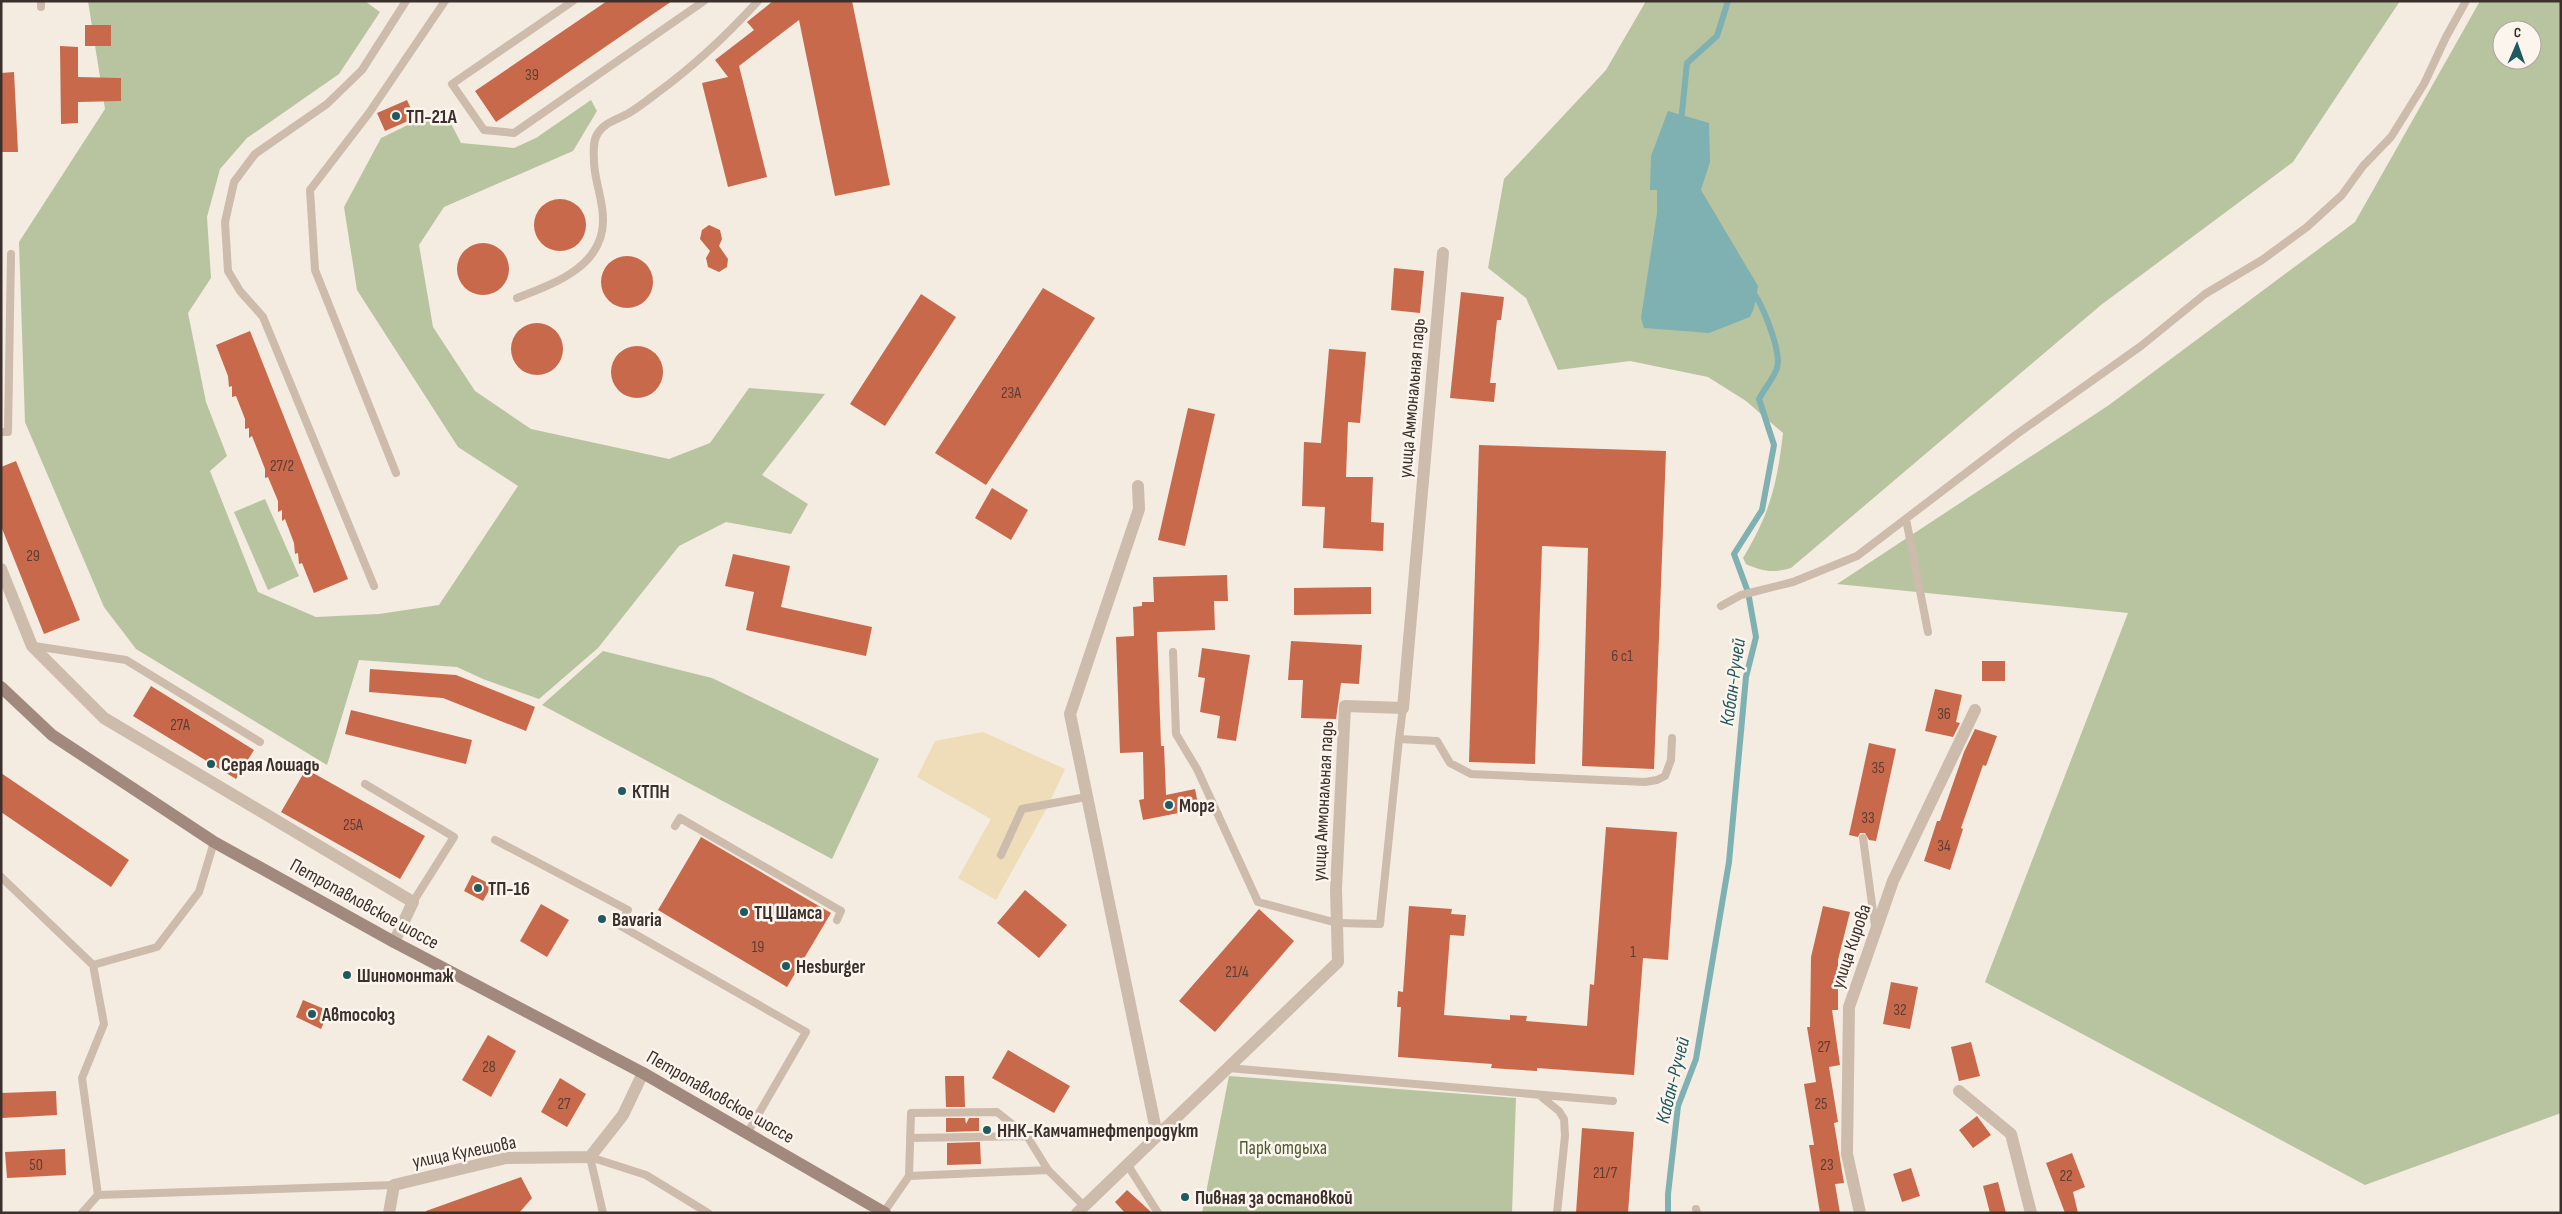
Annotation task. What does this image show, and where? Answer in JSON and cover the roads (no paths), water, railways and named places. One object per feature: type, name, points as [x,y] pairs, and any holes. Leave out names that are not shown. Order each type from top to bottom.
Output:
[{"type":"main road","name":"Петропавловское шоссе","points":[[1,687],[52,735],[214,842],[394,942],[643,1073],[884,1212]]},
{"type":"street","name":"улица Аммональная падь","points":[[1080,1209],[1338,962],[1336,889],[1345,706],[1403,708],[1443,253]]},
{"type":"street","points":[[1138,486],[1139,510],[1070,714],[1157,1135]]},
{"type":"street","points":[[1,569],[32,646],[104,718],[413,902],[394,942]]},
{"type":"street","name":"улица Кирова","points":[[1860,1213],[1847,1154],[1848,1007],[1893,881],[1975,710]]},
{"type":"street","points":[[590,1157],[623,1114],[643,1073]]},
{"type":"street","points":[[1958,1092],[2010,1134],[2031,1213]]},
{"type":"street","name":"улица Кулешова","points":[[389,1213],[394,1185],[506,1158],[590,1157]]},
{"type":"lane","points":[[374,586],[264,317],[240,291],[228,271],[225,222],[234,182],[255,154],[327,104],[362,70],[406,1]]},
{"type":"lane","points":[[396,473],[315,270],[310,190],[369,113],[445,1]]},
{"type":"lane","points":[[573,1],[452,84],[484,130],[514,133],[704,1]]},
{"type":"lane","points":[[517,298],[570,275],[583,264],[599,240],[604,221],[600,194],[594,173],[594,144],[598,133],[607,124],[630,112],[664,88],[728,34],[758,1]]},
{"type":"lane","points":[[1721,606],[1741,595],[1793,582],[1857,556],[2017,434],[2141,346],[2205,294],[2262,260],[2308,227],[2336,201],[2391,136],[2424,84],[2446,37],[2466,1]]},
{"type":"lane","points":[[1,432],[8,432],[11,254]]},
{"type":"lane","points":[[1906,519],[1928,632]]},
{"type":"lane","points":[[32,646],[126,660],[260,742]]},
{"type":"lane","points":[[1173,652],[1176,734],[1197,769],[1258,902],[1337,923],[1380,924],[1403,708]]},
{"type":"lane","points":[[1399,740],[1437,742],[1450,762],[1471,774],[1644,782],[1657,780],[1665,776],[1671,760],[1672,738]]},
{"type":"lane","points":[[365,784],[454,836],[413,902]]},
{"type":"lane","points":[[1001,855],[1022,809],[1086,797]]},
{"type":"lane","points":[[675,826],[680,818],[841,912],[837,920]]},
{"type":"lane","points":[[1863,838],[1876,930]]},
{"type":"lane","points":[[495,840],[628,910],[619,925],[806,1032],[748,1132]]},
{"type":"lane","points":[[93,965],[157,947],[199,892],[214,842]]},
{"type":"lane","points":[[1,877],[93,965],[104,1024],[82,1078],[98,1195]]},
{"type":"lane","points":[[1228,1068],[1613,1101]]},
{"type":"lane","points":[[1539,1095],[1559,1111],[1564,1120],[1565,1136],[1557,1213]]},
{"type":"lane","points":[[884,1212],[909,1176],[911,1113],[997,1112],[1027,1136],[1048,1170],[1080,1209]]},
{"type":"lane","points":[[910,1138],[1027,1136]]},
{"type":"lane","points":[[590,1157],[603,1213]]},
{"type":"lane","points":[[590,1157],[646,1175],[708,1213]]},
{"type":"lane","points":[[1127,1164],[1158,1213]]},
{"type":"lane","points":[[909,1176],[1048,1170]]},
{"type":"lane","points":[[82,1213],[98,1195],[394,1185]]},
{"type":"water","points":[[1668,111],[1709,123],[1710,162],[1701,190],[1758,286],[1754,308],[1750,317],[1709,333],[1644,328],[1641,318],[1657,213],[1657,190],[1650,190],[1651,156]]},
{"type":"waterway","name":"Кабан-Ручей","points":[[1681,122],[1687,63],[1717,36],[1728,1]]},
{"type":"waterway","name":"Кабан-Ручей","points":[[1668,1213],[1668,1194],[1678,1106],[1696,1059],[1729,862],[1746,677],[1756,637],[1748,592],[1734,554],[1762,510],[1774,445],[1759,399],[1774,376],[1778,361],[1777,351],[1765,316],[1751,290]]},
{"type":"place","name":"ТП-21А","points":[[396,116]]},
{"type":"place","name":"Серая Лошадь","points":[[211,764]]},
{"type":"place","name":"КТПН","points":[[622,791]]},
{"type":"place","name":"Морг","points":[[1169,805]]},
{"type":"place","name":"ТП-16","points":[[478,888]]},
{"type":"place","name":"ТЦ Шамса","points":[[744,912]]},
{"type":"place","name":"Bavaria","points":[[602,919]]},
{"type":"place","name":"Hesburger","points":[[786,966]]},
{"type":"place","name":"Шиномонтаж","points":[[347,975]]},
{"type":"place","name":"Автосоюз","points":[[312,1014]]},
{"type":"place","name":"ННК-Камчатнефтепродукт","points":[[987,1130]]},
{"type":"place","name":"Пивная за остановкой","points":[[1185,1197]]},
{"type":"park label","name":"Парк отдыха","points":[[1283,1147]]}]
